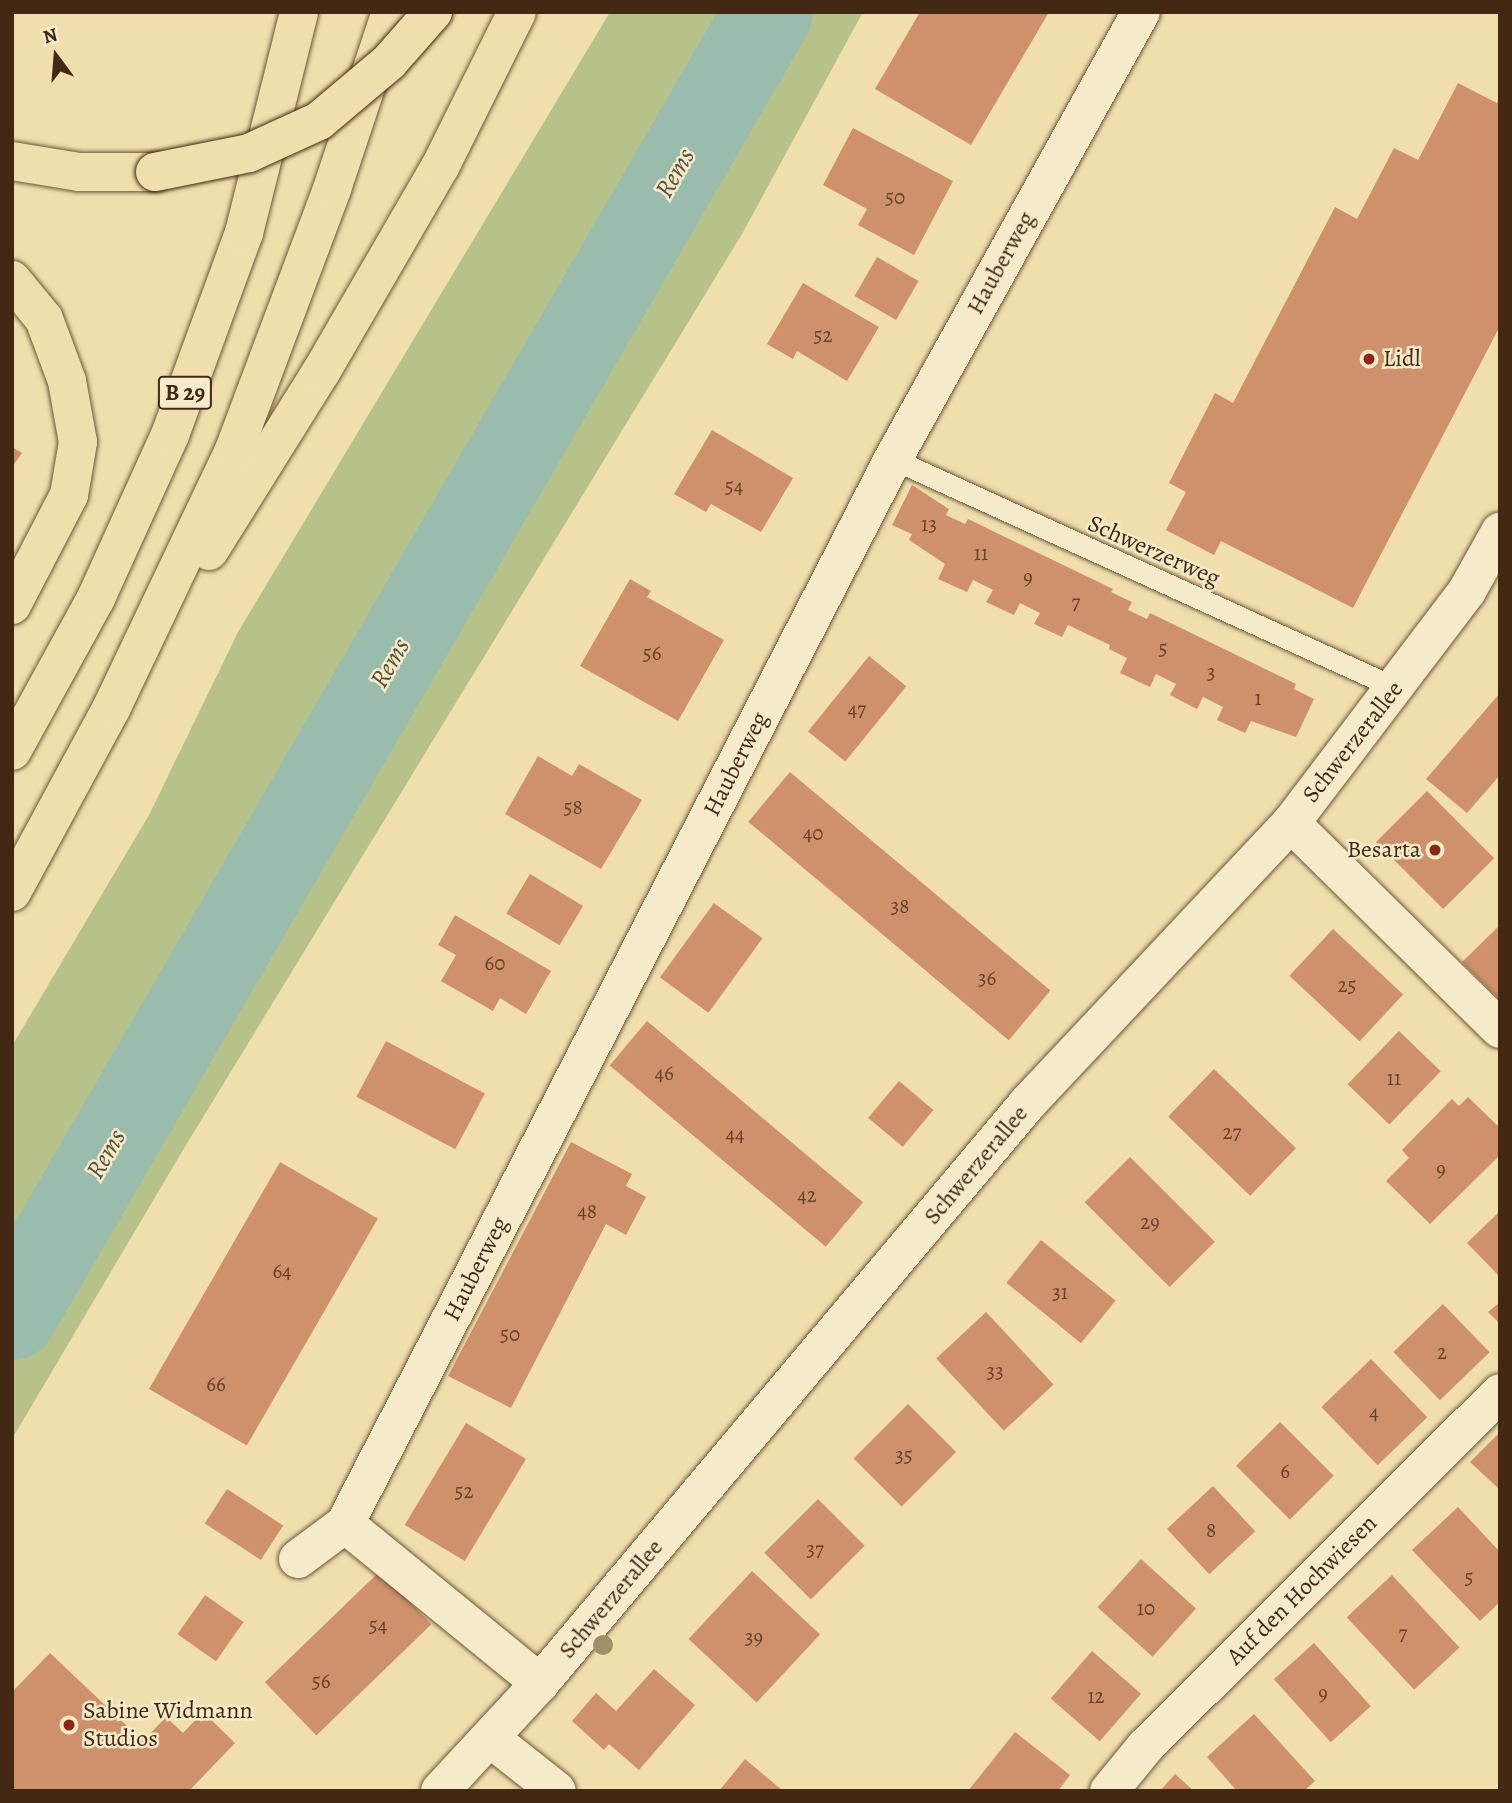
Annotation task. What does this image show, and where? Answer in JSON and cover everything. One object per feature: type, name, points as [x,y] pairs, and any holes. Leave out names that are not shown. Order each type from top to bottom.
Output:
[{"type":"highway","name":"B 29","points":[[12,751],[96,598],[170,435],[243,233],[299,12]]},
{"type":"highway","name":"B 29","points":[[12,892],[112,707],[234,450],[332,189],[391,12]]},
{"type":"highway","points":[[12,161],[79,172],[155,172],[249,153],[319,121],[389,62],[433,12]]},
{"type":"highway","points":[[112,707],[321,372],[440,167],[517,12]]},
{"type":"highway","points":[[12,280],[44,319],[67,381],[78,442],[69,495],[12,605]]},
{"type":"street","name":"Hauberweg","points":[[298,1559],[345,1524],[892,459],[1141,12]]},
{"type":"street","name":"Schwerzerallee","points":[[440,1791],[540,1683],[1027,1104],[1291,822],[1467,591],[1500,532]]},
{"type":"street","points":[[1291,822],[1500,1029]]},
{"type":"street","name":"Auf den Hochwiesen","points":[[1109,1791],[1145,1747],[1500,1393]]},
{"type":"street","points":[[345,1524],[540,1683]]},
{"type":"street","points":[[491,1738],[557,1791]]},
{"type":"lane","name":"Schwerzerweg","points":[[892,459],[1395,688]]},
{"type":"green space","points":[[610,12],[863,12],[742,234],[183,1150],[12,1439],[12,1046],[149,815],[238,632]]},
{"type":"building","points":[[920,12],[1049,12],[971,145],[875,89]]},
{"type":"building","name":"Lidl","points":[[1458,83],[1497,103],[1500,97],[1500,326],[1353,608],[1221,541],[1214,555],[1166,530],[1186,492],[1169,483],[1215,393],[1233,403],[1335,207],[1357,219],[1394,148],[1418,160]]},
{"type":"building","points":[[853,128],[953,181],[914,255],[858,225],[867,209],[823,185]]},
{"type":"building","points":[[877,257],[919,281],[896,320],[854,296]]},
{"type":"building","points":[[803,283],[879,327],[847,381],[797,351],[793,359],[767,344]]},
{"type":"building","points":[[712,430],[793,478],[761,532],[711,504],[706,512],[674,494]]},
{"type":"building","points":[[12,447],[22,453],[12,467]]},
{"type":"building","points":[[912,485],[949,509],[946,515],[965,524],[968,519],[1113,589],[1111,592],[1132,602],[1128,610],[1147,619],[1150,613],[1296,684],[1294,689],[1314,699],[1296,737],[1251,721],[1245,733],[1217,720],[1223,707],[1203,697],[1197,709],[1170,695],[1176,684],[1156,674],[1150,687],[1120,673],[1127,658],[1109,649],[1110,645],[1068,625],[1062,637],[1034,624],[1040,613],[1020,603],[1014,615],[986,602],[993,590],[973,580],[967,592],[938,579],[945,564],[909,540],[912,534],[892,525]]},
{"type":"building","points":[[630,579],[651,591],[647,597],[724,640],[678,721],[580,666]]},
{"type":"building","points":[[869,656],[906,686],[845,762],[808,731]]},
{"type":"building","points":[[1500,693],[1500,775],[1467,813],[1426,779]]},
{"type":"building","points":[[538,756],[572,776],[579,764],[642,800],[601,869],[505,814]]},
{"type":"building","points":[[790,772],[1050,991],[1009,1040],[748,822]]},
{"type":"building","name":"Besarta","points":[[1427,791],[1494,858],[1443,909],[1376,842]]},
{"type":"building","points":[[530,874],[583,906],[559,945],[506,913]]},
{"type":"building","points":[[714,903],[763,938],[708,1013],[660,977]]},
{"type":"building","points":[[455,915],[551,971],[526,1014],[500,998],[493,1011],[441,981],[456,955],[438,945]]},
{"type":"building","points":[[1500,925],[1500,1000],[1462,962]]},
{"type":"building","points":[[1333,929],[1403,994],[1360,1041],[1289,976]]},
{"type":"building","points":[[647,1021],[863,1202],[826,1247],[610,1065]]},
{"type":"building","points":[[1399,1031],[1441,1071],[1389,1125],[1348,1084]]},
{"type":"building","points":[[386,1041],[485,1094],[455,1149],[356,1097]]},
{"type":"building","points":[[1214,1069],[1296,1148],[1250,1196],[1168,1116]]},
{"type":"building","points":[[899,1081],[933,1110],[903,1147],[868,1118]]},
{"type":"building","points":[[1468,1097],[1500,1128],[1500,1155],[1430,1224],[1386,1181],[1409,1158],[1402,1150],[1452,1099],[1459,1106]]},
{"type":"building","points":[[571,1142],[632,1174],[626,1186],[646,1197],[626,1235],[606,1224],[511,1408],[448,1376]]},
{"type":"building","points":[[1130,1157],[1215,1242],[1170,1287],[1085,1202]]},
{"type":"building","points":[[280,1162],[378,1218],[247,1445],[149,1389]]},
{"type":"building","points":[[1500,1211],[1500,1277],[1467,1243]]},
{"type":"building","points":[[1041,1240],[1116,1300],[1081,1343],[1006,1283]]},
{"type":"building","points":[[1500,1302],[1500,1324],[1488,1312]]},
{"type":"building","points":[[1443,1304],[1490,1352],[1440,1400],[1393,1352]]},
{"type":"building","points":[[986,1312],[1054,1384],[1004,1431],[936,1358]]},
{"type":"building","points":[[1371,1359],[1427,1417],[1378,1465],[1321,1407]]},
{"type":"building","points":[[908,1404],[956,1452],[902,1507],[854,1458]]},
{"type":"building","points":[[1280,1422],[1334,1476],[1290,1520],[1236,1466]]},
{"type":"building","points":[[466,1423],[526,1459],[465,1561],[405,1525]]},
{"type":"building","points":[[1500,1432],[1500,1490],[1470,1462]]},
{"type":"building","points":[[1213,1486],[1255,1531],[1209,1574],[1167,1529]]},
{"type":"building","points":[[227,1489],[283,1525],[261,1560],[205,1523]]},
{"type":"building","points":[[818,1499],[865,1546],[811,1599],[764,1553]]},
{"type":"building","points":[[1458,1507],[1500,1552],[1500,1602],[1480,1621],[1412,1550]]},
{"type":"building","points":[[1141,1559],[1196,1609],[1152,1657],[1098,1607]]},
{"type":"building","points":[[380,1571],[431,1624],[316,1735],[265,1682]]},
{"type":"building","points":[[752,1571],[820,1634],[757,1702],[689,1639]]},
{"type":"building","points":[[1392,1575],[1460,1647],[1414,1690],[1347,1617]]},
{"type":"building","points":[[205,1595],[244,1622],[216,1661],[177,1634]]},
{"type":"building","points":[[1314,1643],[1371,1706],[1331,1742],[1274,1679]]},
{"type":"building","points":[[1092,1651],[1141,1694],[1100,1741],[1051,1699]]},
{"type":"building","name":"Sabine Widmann Studios","points":[[50,1653],[143,1741],[166,1717],[183,1733],[203,1712],[235,1743],[189,1791],[12,1791],[12,1692]]},
{"type":"building","points":[[654,1669],[695,1705],[639,1770],[609,1744],[604,1750],[572,1721],[596,1693],[616,1711]]},
{"type":"building","points":[[1254,1714],[1315,1781],[1304,1791],[1237,1791],[1207,1757]]},
{"type":"building","points":[[1015,1732],[1070,1775],[1058,1791],[968,1791]]},
{"type":"building","points":[[745,1759],[783,1791],[719,1791]]},
{"type":"building","points":[[1175,1774],[1194,1791],[1160,1791]]},
{"type":"waterway","name":"Rems","points":[[12,1315],[768,12]]},
{"type":"place","name":"Lidl","points":[[1369,359]]},
{"type":"place","name":"Besarta","points":[[1435,850]]},
{"type":"place","name":"Sabine Widmann Studios","points":[[69,1725]]}]
